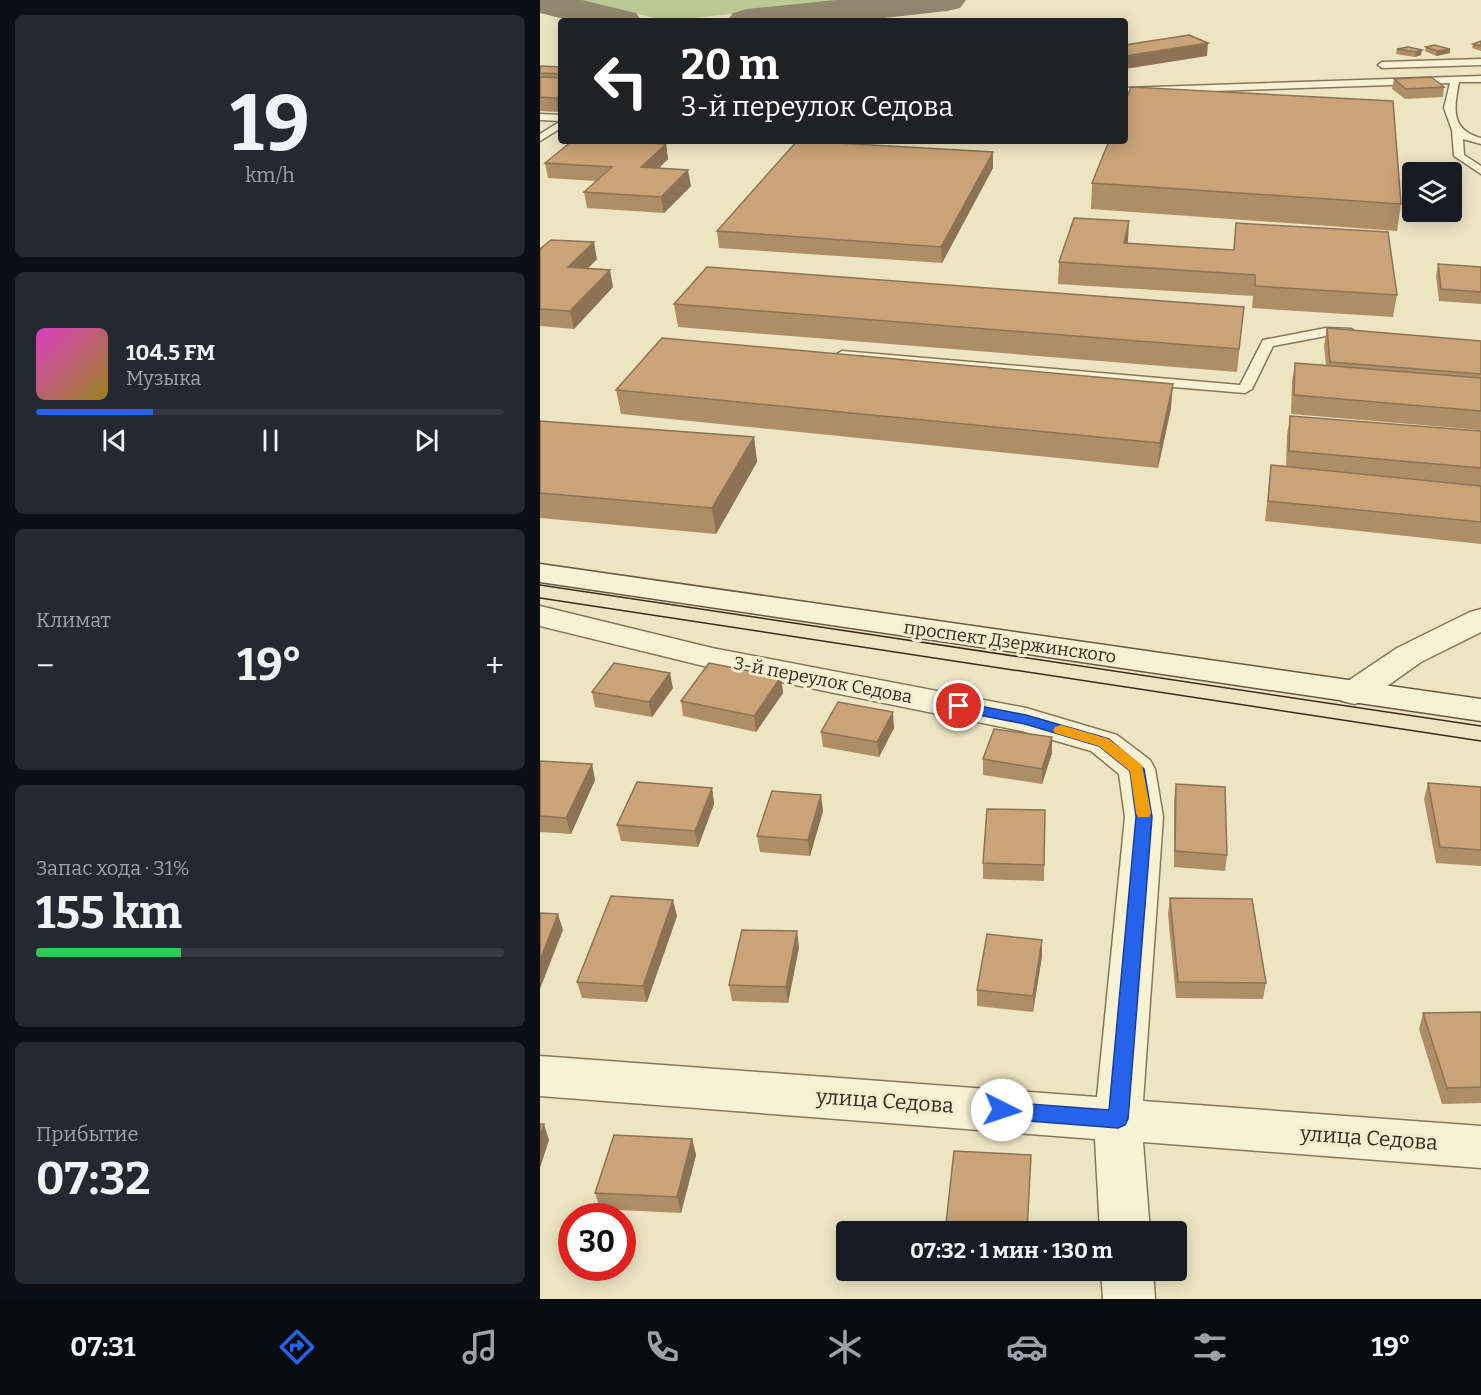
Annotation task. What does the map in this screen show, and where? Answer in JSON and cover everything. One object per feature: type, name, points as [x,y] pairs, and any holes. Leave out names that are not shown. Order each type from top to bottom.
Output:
[{"type":"street","name":"проспект Дзержинского","points":[[540,573],[1481,711]]},
{"type":"street","name":"3-й переулок Седова","points":[[540,616],[712,658],[1026,720],[1104,743],[1137,769],[1144,817],[1118,1119],[1124,1221]]},
{"type":"street","points":[[1354,693],[1409,655],[1481,619]]},
{"type":"street","name":"улица Седова","points":[[540,1076],[1481,1147]]},
{"type":"street","points":[[1128,1281],[1129,1299]]},
{"type":"lane","points":[[1382,65],[1481,62]]},
{"type":"lane","points":[[1128,91],[1481,79]]},
{"type":"lane","points":[[1455,80],[1449,108],[1457,130],[1459,156],[1481,171]]},
{"type":"lane","points":[[540,117],[558,118]]},
{"type":"lane","points":[[540,138],[558,126]]},
{"type":"lane","points":[[1457,130],[1465,137],[1481,141]]},
{"type":"lane","points":[[828,353],[1245,389],[1268,343],[1326,332],[1362,334]]},
{"type":"green space","points":[[579,0],[872,0],[692,18],[655,18]]},
{"type":"building","points":[[1189,35],[1208,43],[1128,56],[1128,45]]},
{"type":"building","points":[[1434,45],[1450,49],[1437,51],[1426,47]]},
{"type":"building","points":[[1408,47],[1422,50],[1416,52],[1397,49]]},
{"type":"building","points":[[540,66],[558,67],[558,74],[540,73]]},
{"type":"building","points":[[540,77],[558,78],[558,96],[540,97]]},
{"type":"building","points":[[1431,77],[1444,87],[1406,89],[1394,79]]},
{"type":"building","points":[[1131,87],[1393,101],[1401,204],[1092,183],[1108,144],[1128,144],[1128,94]]},
{"type":"building","points":[[568,144],[666,144],[641,167],[688,170],[661,197],[584,192],[612,167],[545,163]]},
{"type":"building","points":[[794,144],[850,144],[993,152],[941,247],[717,231]]},
{"type":"building","points":[[1074,218],[1129,221],[1124,243],[1234,250],[1236,223],[1388,232],[1397,295],[1255,286],[1255,275],[1059,262]]},
{"type":"building","points":[[551,240],[594,242],[568,267],[610,270],[570,311],[540,309],[540,249]]},
{"type":"building","points":[[1438,264],[1481,267],[1481,292],[1441,289]]},
{"type":"building","points":[[707,267],[1244,307],[1239,349],[674,304]]},
{"type":"building","points":[[1327,328],[1481,341],[1481,374],[1330,362]]},
{"type":"building","points":[[662,338],[1173,384],[1160,443],[616,390]]},
{"type":"building","points":[[1295,363],[1481,378],[1481,411],[1294,395]]},
{"type":"building","points":[[1290,416],[1481,431],[1481,468],[1289,451]]},
{"type":"building","points":[[540,421],[754,437],[712,508],[540,493]]},
{"type":"building","points":[[1271,465],[1481,486],[1481,522],[1268,501]]},
{"type":"building","points":[[614,663],[670,673],[649,702],[592,692]]},
{"type":"building","points":[[709,663],[781,677],[754,716],[681,701]]},
{"type":"building","points":[[838,702],[893,712],[877,742],[821,732]]},
{"type":"building","points":[[994,729],[1052,737],[1042,769],[983,759]]},
{"type":"building","points":[[540,761],[592,764],[566,818],[540,816]]},
{"type":"building","points":[[637,782],[712,788],[695,831],[617,825]]},
{"type":"building","points":[[1428,783],[1481,787],[1481,850],[1440,847]]},
{"type":"building","points":[[1176,784],[1225,787],[1227,855],[1175,851]]},
{"type":"building","points":[[772,791],[821,795],[808,840],[757,836]]},
{"type":"building","points":[[987,809],[1045,810],[1044,865],[983,863]]},
{"type":"building","points":[[611,896],[673,900],[643,986],[577,982]]},
{"type":"building","points":[[1170,898],[1252,899],[1266,983],[1178,982]]},
{"type":"building","points":[[540,913],[558,914],[540,960]]},
{"type":"building","points":[[742,930],[797,931],[786,987],[729,985]]},
{"type":"building","points":[[987,934],[1042,940],[1033,996],[977,990]]},
{"type":"building","points":[[1481,1012],[1481,1087],[1447,1088],[1423,1013]]},
{"type":"building","points":[[614,1135],[692,1139],[677,1197],[595,1193]]},
{"type":"building","points":[[954,1151],[1031,1155],[1028,1221],[946,1221]]},
{"type":"taxiway","points":[[776,18],[947,0]]},
{"type":"taxiway","points":[[540,2],[609,18]]},
{"type":"tram line","points":[[540,585],[1481,726]]},
{"type":"tram line","points":[[540,598],[1481,741]]},
{"type":"slow traffic","points":[[1061,730],[1104,743],[1137,769],[1144,813]]},
{"type":"route","points":[[959,706],[1026,720],[1104,743],[1137,769],[1144,817],[1118,1119],[1002,1110]]}]
